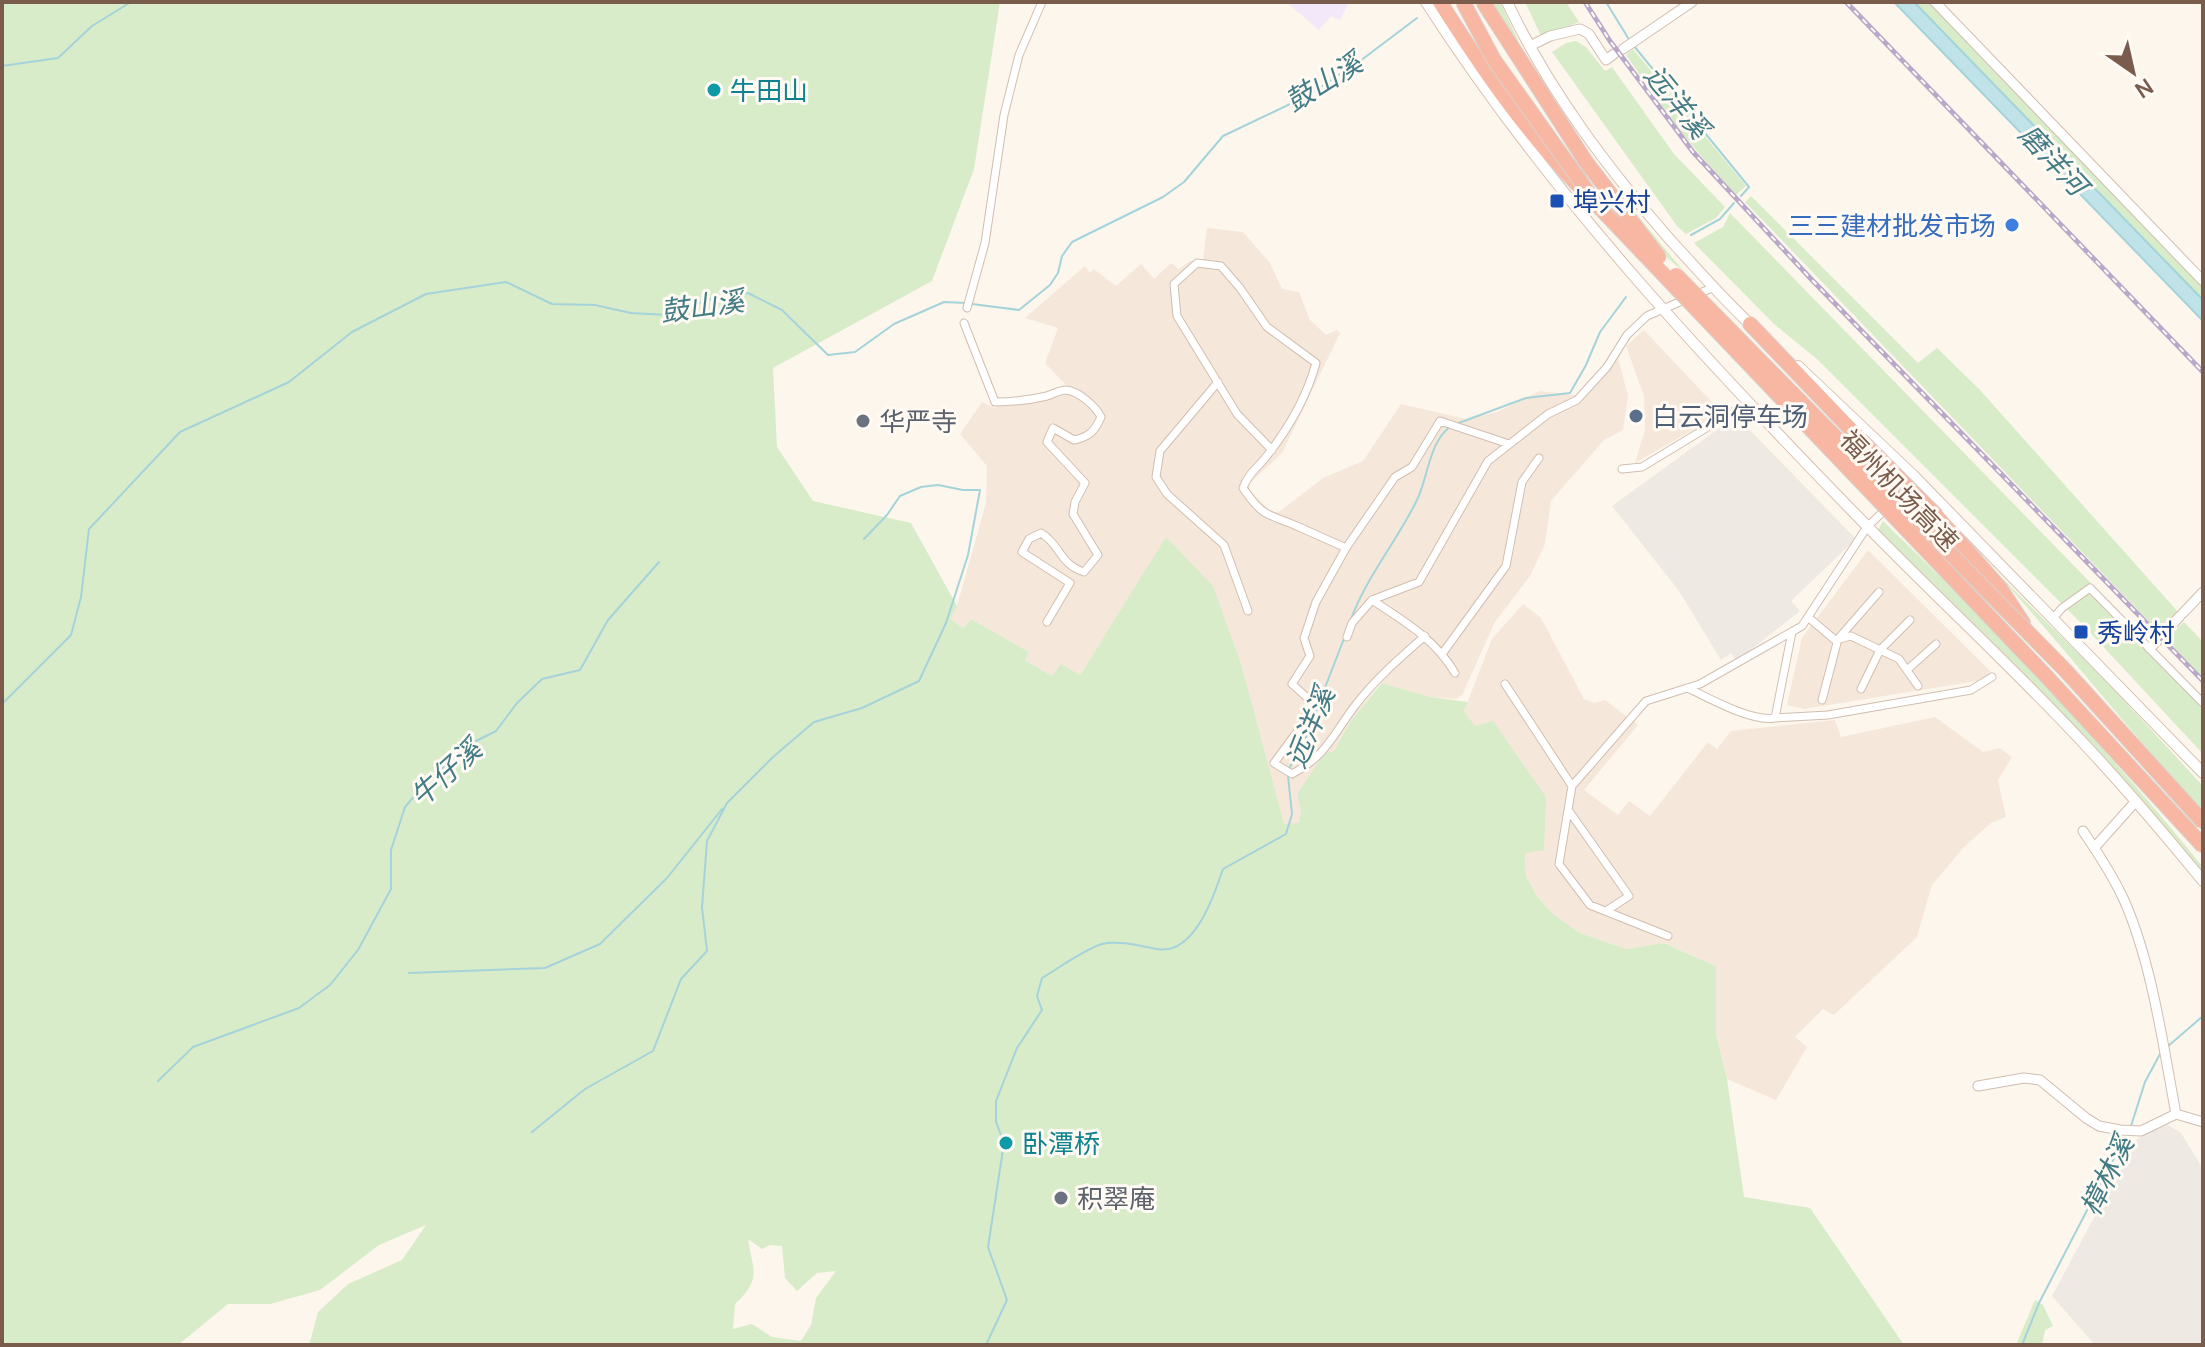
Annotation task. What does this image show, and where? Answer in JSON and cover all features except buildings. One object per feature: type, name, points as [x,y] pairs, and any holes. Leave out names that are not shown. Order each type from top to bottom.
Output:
[{"type":"highway","points":[[1440,2],[1541,148],[1598,206]]},
{"type":"highway","name":"福州机场高速","points":[[1463,2],[1494,60],[1598,206],[2048,678],[2203,846]]},
{"type":"highway","name":"福州机场高速","points":[[1483,2],[1586,162],[1653,251],[2035,639],[2203,822]]},
{"type":"highway","points":[[1750,324],[1937,516],[2000,588],[2035,639]]},
{"type":"main road","points":[[1426,2],[1525,145],[1573,207],[1662,309],[1867,527],[2047,705],[2136,801],[2203,881]]},
{"type":"main road","points":[[1507,2],[1530,46],[1596,149],[1634,198],[1714,287],[1917,479],[2203,773]]},
{"type":"street","points":[[967,308],[985,243],[1004,115],[1019,55],[1042,2]]},
{"type":"street","points":[[1530,46],[1550,36],[1580,29],[1614,54],[1692,2]]},
{"type":"street","points":[[1935,2],[2203,281]]},
{"type":"street","points":[[1272,450],[1237,414],[1177,316],[1174,284],[1197,263],[1221,266],[1267,327],[1316,363],[1308,392],[1272,450],[1246,478],[1243,488],[1255,506],[1272,519],[1294,525],[1346,548]]},
{"type":"street","points":[[1347,637],[1352,623],[1372,600],[1419,582],[1488,461],[1548,414],[1577,400],[1607,367],[1627,335],[1647,316],[1714,287]]},
{"type":"street","points":[[964,323],[995,402],[1028,399],[1064,390],[1074,392],[1097,410],[1101,417],[1095,430],[1085,438],[1074,440],[1053,428],[1047,442],[1085,483],[1075,502],[1073,514],[1098,555],[1084,572],[1071,568],[1048,537],[1041,533],[1029,539],[1022,552],[1070,583],[1047,622]]},
{"type":"street","points":[[1218,382],[1160,451],[1156,477],[1167,494],[1224,545],[1248,611]]},
{"type":"street","points":[[1622,469],[1642,467],[1749,402]]},
{"type":"street","points":[[1425,636],[1378,680],[1354,707],[1331,743],[1310,765],[1292,774],[1274,763],[1300,728],[1312,702],[1292,684],[1310,656],[1304,638],[1316,602],[1346,548],[1395,477],[1412,467],[1440,421],[1509,444]]},
{"type":"street","points":[[1442,654],[1506,566],[1522,482],[1539,458]]},
{"type":"street","points":[[1668,936],[1590,905],[1559,864],[1572,786],[1646,701],[1700,684],[1802,626],[1867,527],[1917,479]]},
{"type":"street","points":[[2054,617],[2090,588],[2203,703]]},
{"type":"street","points":[[1822,700],[1838,639],[1879,592]]},
{"type":"street","points":[[2150,648],[2203,592]]},
{"type":"street","points":[[1372,600],[1425,636],[1455,673]]},
{"type":"street","points":[[1808,617],[1835,640],[1851,636],[1899,659],[1918,686]]},
{"type":"street","points":[[1861,689],[1880,650],[1910,620]]},
{"type":"street","points":[[1775,718],[1792,632]]},
{"type":"street","points":[[1907,670],[1936,644]]},
{"type":"street","points":[[1687,688],[1766,720],[1828,715],[1971,690],[1992,677]]},
{"type":"street","points":[[1505,684],[1572,786]]},
{"type":"street","points":[[2094,848],[2136,801]]},
{"type":"street","points":[[1569,811],[1629,896],[1606,911]]},
{"type":"street","points":[[2083,831],[2124,899],[2132,920],[2164,1050],[2176,1114]]},
{"type":"street","points":[[1978,1086],[2024,1078],[2040,1080],[2086,1118],[2099,1126],[2120,1130],[2141,1131],[2176,1114],[2203,1122]]},
{"type":"shaded area","points":[[1286,2],[1349,2],[1340,20],[1331,16],[1319,30]]},
{"type":"shaded area","points":[[1207,228],[1243,232],[1270,263],[1282,289],[1299,292],[1310,320],[1326,335],[1337,330],[1340,333],[1282,453],[1250,483],[1249,489],[1271,512],[1279,512],[1323,478],[1363,461],[1401,404],[1466,419],[1497,412],[1540,391],[1574,395],[1581,403],[1618,358],[1628,396],[1623,430],[1604,440],[1551,501],[1545,544],[1530,576],[1495,622],[1462,695],[1456,699],[1430,697],[1381,683],[1350,722],[1301,811],[1299,824],[1283,824],[1242,667],[1167,538],[1079,676],[1052,676],[1024,659],[1029,652],[971,619],[965,628],[950,619],[957,606],[986,503],[987,466],[960,434],[982,402],[995,408],[1002,399],[1042,394],[1066,385],[1045,363],[1058,328],[1025,318],[1085,266],[1090,273],[1094,269],[1116,286],[1141,264],[1154,279],[1171,263],[1179,269],[1190,261],[1203,260]]},
{"type":"shaded area","points":[[1644,330],[1722,413],[1635,463],[1645,430],[1644,396],[1626,346]]},
{"type":"shaded area","points":[[1736,416],[1856,539],[1791,601],[1800,611],[1737,661],[1731,653],[1721,660],[1679,591],[1612,506]]},
{"type":"shaded area","points":[[1868,550],[1991,672],[1983,680],[1804,709],[1787,705],[1802,638]]},
{"type":"shaded area","points":[[1523,604],[1541,618],[1584,699],[1594,703],[1605,700],[1638,725],[1584,790],[1618,815],[1629,801],[1650,816],[1708,742],[1717,749],[1731,731],[1835,720],[1841,737],[1935,717],[1983,752],[2000,748],[2012,757],[1998,780],[2006,817],[1991,823],[1964,847],[1932,885],[1917,937],[1834,1015],[1823,1009],[1795,1037],[1807,1047],[1776,1100],[1727,1079],[1716,1034],[1716,966],[1665,943],[1626,949],[1580,933],[1553,914],[1536,895],[1526,876],[1525,853],[1475,726],[1464,711],[1492,639]]},
{"type":"shaded area","points":[[2163,1122],[2181,1133],[2203,1169],[2203,1345],[2095,1345],[2052,1296],[2135,1141]]},
{"type":"green space","points":[[2,2],[1000,2],[974,169],[932,281],[773,368],[777,447],[813,501],[911,523],[957,606],[950,619],[964,628],[971,619],[1029,652],[1025,660],[1052,676],[1061,664],[1080,675],[1166,537],[1213,586],[1242,667],[1284,824],[1299,823],[1301,811],[1297,794],[1324,754],[1334,751],[1350,722],[1382,683],[1430,697],[1468,702],[1464,711],[1475,726],[1493,721],[1546,797],[1544,850],[1525,853],[1526,876],[1536,895],[1553,914],[1580,933],[1626,949],[1664,943],[1716,966],[1716,1034],[1727,1079],[1744,1197],[1810,1208],[1904,1345],[309,1345],[318,1312],[348,1284],[402,1260],[426,1225],[379,1245],[320,1290],[270,1304],[228,1304],[178,1345],[2,1345]],"holes":[[[748,1239],[762,1249],[770,1245],[782,1246],[785,1278],[797,1291],[817,1273],[836,1271],[816,1298],[811,1325],[801,1341],[772,1337],[752,1324],[733,1329],[735,1304],[749,1288],[754,1274]]]},
{"type":"green space","points":[[1487,2],[1500,2],[1527,58],[1562,115],[1685,273],[1663,254],[1619,201]]},
{"type":"green space","points":[[1525,2],[1566,2],[1579,22],[1542,38]]},
{"type":"green space","points":[[1914,2],[1932,2],[2203,283],[2203,300]]},
{"type":"green space","points":[[1576,41],[1586,47],[1605,71],[1612,67],[1674,154],[1725,207],[1716,218],[1686,234],[1677,226],[1552,52]]},
{"type":"green space","points":[[1633,49],[1746,186],[1735,196],[1675,125],[1626,55]]},
{"type":"green space","points":[[1751,196],[1918,363],[1937,348],[1980,390],[2179,613],[2160,633],[1745,202]]},
{"type":"green space","points":[[1730,213],[2203,698],[2203,754],[2083,625],[1818,360],[1774,324],[1694,243],[1723,227]]},
{"type":"green space","points":[[1883,521],[1967,603],[2088,732],[2203,867],[2203,875],[1877,532]]},
{"type":"green space","points":[[1993,569],[2104,679],[2203,786],[2203,813],[2046,629]]},
{"type":"green space","points":[[2184,622],[2203,642],[2203,678],[2166,639]]},
{"type":"green space","points":[[2035,1300],[2043,1305],[2053,1326],[2045,1330],[2042,1345],[2016,1345]]},
{"type":"water","name":"磨洋河","points":[[1894,2],[1914,2],[2203,300],[2203,321]]},
{"type":"waterway","points":[[2,66],[58,58],[92,26],[131,2]]},
{"type":"waterway","name":"远洋溪","points":[[1606,2],[1630,41]]},
{"type":"waterway","name":"鼓山溪","points":[[972,304],[1019,310],[1050,285],[1058,273],[1062,256],[1072,242],[1163,197],[1184,182],[1223,136],[1307,96],[1417,18]]},
{"type":"waterway","name":"远洋溪","points":[[1634,46],[1749,187],[1741,196]]},
{"type":"waterway","name":"远洋溪","points":[[1691,235],[1720,219],[1734,203]]},
{"type":"waterway","name":"鼓山溪","points":[[2,704],[71,635],[81,597],[89,529],[180,432],[289,382],[352,332],[426,294],[506,282],[552,304],[595,305],[631,313],[668,315],[711,299],[748,293],[782,310],[828,355],[855,352],[894,324],[944,302],[966,303]]},
{"type":"waterway","name":"远洋溪","points":[[1456,424],[1526,398],[1570,393],[1600,332],[1626,297]]},
{"type":"waterway","name":"远洋溪","points":[[1351,619],[1365,588],[1417,500],[1433,451],[1450,427]]},
{"type":"waterway","points":[[532,1132],[585,1089],[653,1051],[681,979],[707,951],[702,907],[707,841],[727,803],[814,722],[862,708],[919,681],[946,623],[968,555],[980,490],[938,485],[921,487],[900,496],[864,539]]},
{"type":"waterway","name":"牛仔溪","points":[[158,1081],[193,1047],[299,1008],[330,985],[358,950],[391,889],[391,850],[405,807],[468,745],[496,731],[517,703],[542,679],[580,670],[608,620],[659,562]]},
{"type":"waterway","name":"远洋溪","points":[[1288,770],[1302,747],[1345,636]]},
{"type":"waterway","name":"远洋溪","points":[[986,1345],[1007,1300],[988,1247],[1004,1143],[996,1122],[996,1101],[1017,1048],[1042,1010],[1037,996],[1042,978],[1102,944],[1122,943],[1170,949],[1182,943],[1192,934],[1208,908],[1223,869],[1286,834],[1292,814],[1288,776]]},
{"type":"waterway","points":[[409,973],[545,968],[600,944],[667,878],[722,809]]},
{"type":"waterway","name":"樟林溪","points":[[2167,1047],[2203,1016]]},
{"type":"waterway","name":"樟林溪","points":[[2131,1126],[2145,1082],[2160,1054]]},
{"type":"waterway","name":"樟林溪","points":[[2022,1345],[2039,1303],[2126,1135]]},
{"type":"railway","points":[[1585,2],[1610,41],[1693,152],[1812,280],[2203,681]]},
{"type":"railway","points":[[1846,2],[2203,372]]},
{"type":"place","name":"牛田山","points":[[714,90]]},
{"type":"place","name":"埠兴村","points":[[1557,201]]},
{"type":"place","name":"三三建材批发市场","points":[[2012,225]]},
{"type":"place","name":"白云洞停车场","points":[[1636,416]]},
{"type":"place","name":"华严寺","points":[[863,421]]},
{"type":"place","name":"秀岭村","points":[[2081,632]]},
{"type":"place","name":"卧潭桥","points":[[1006,1143]]},
{"type":"place","name":"积翠庵","points":[[1061,1198]]}]
